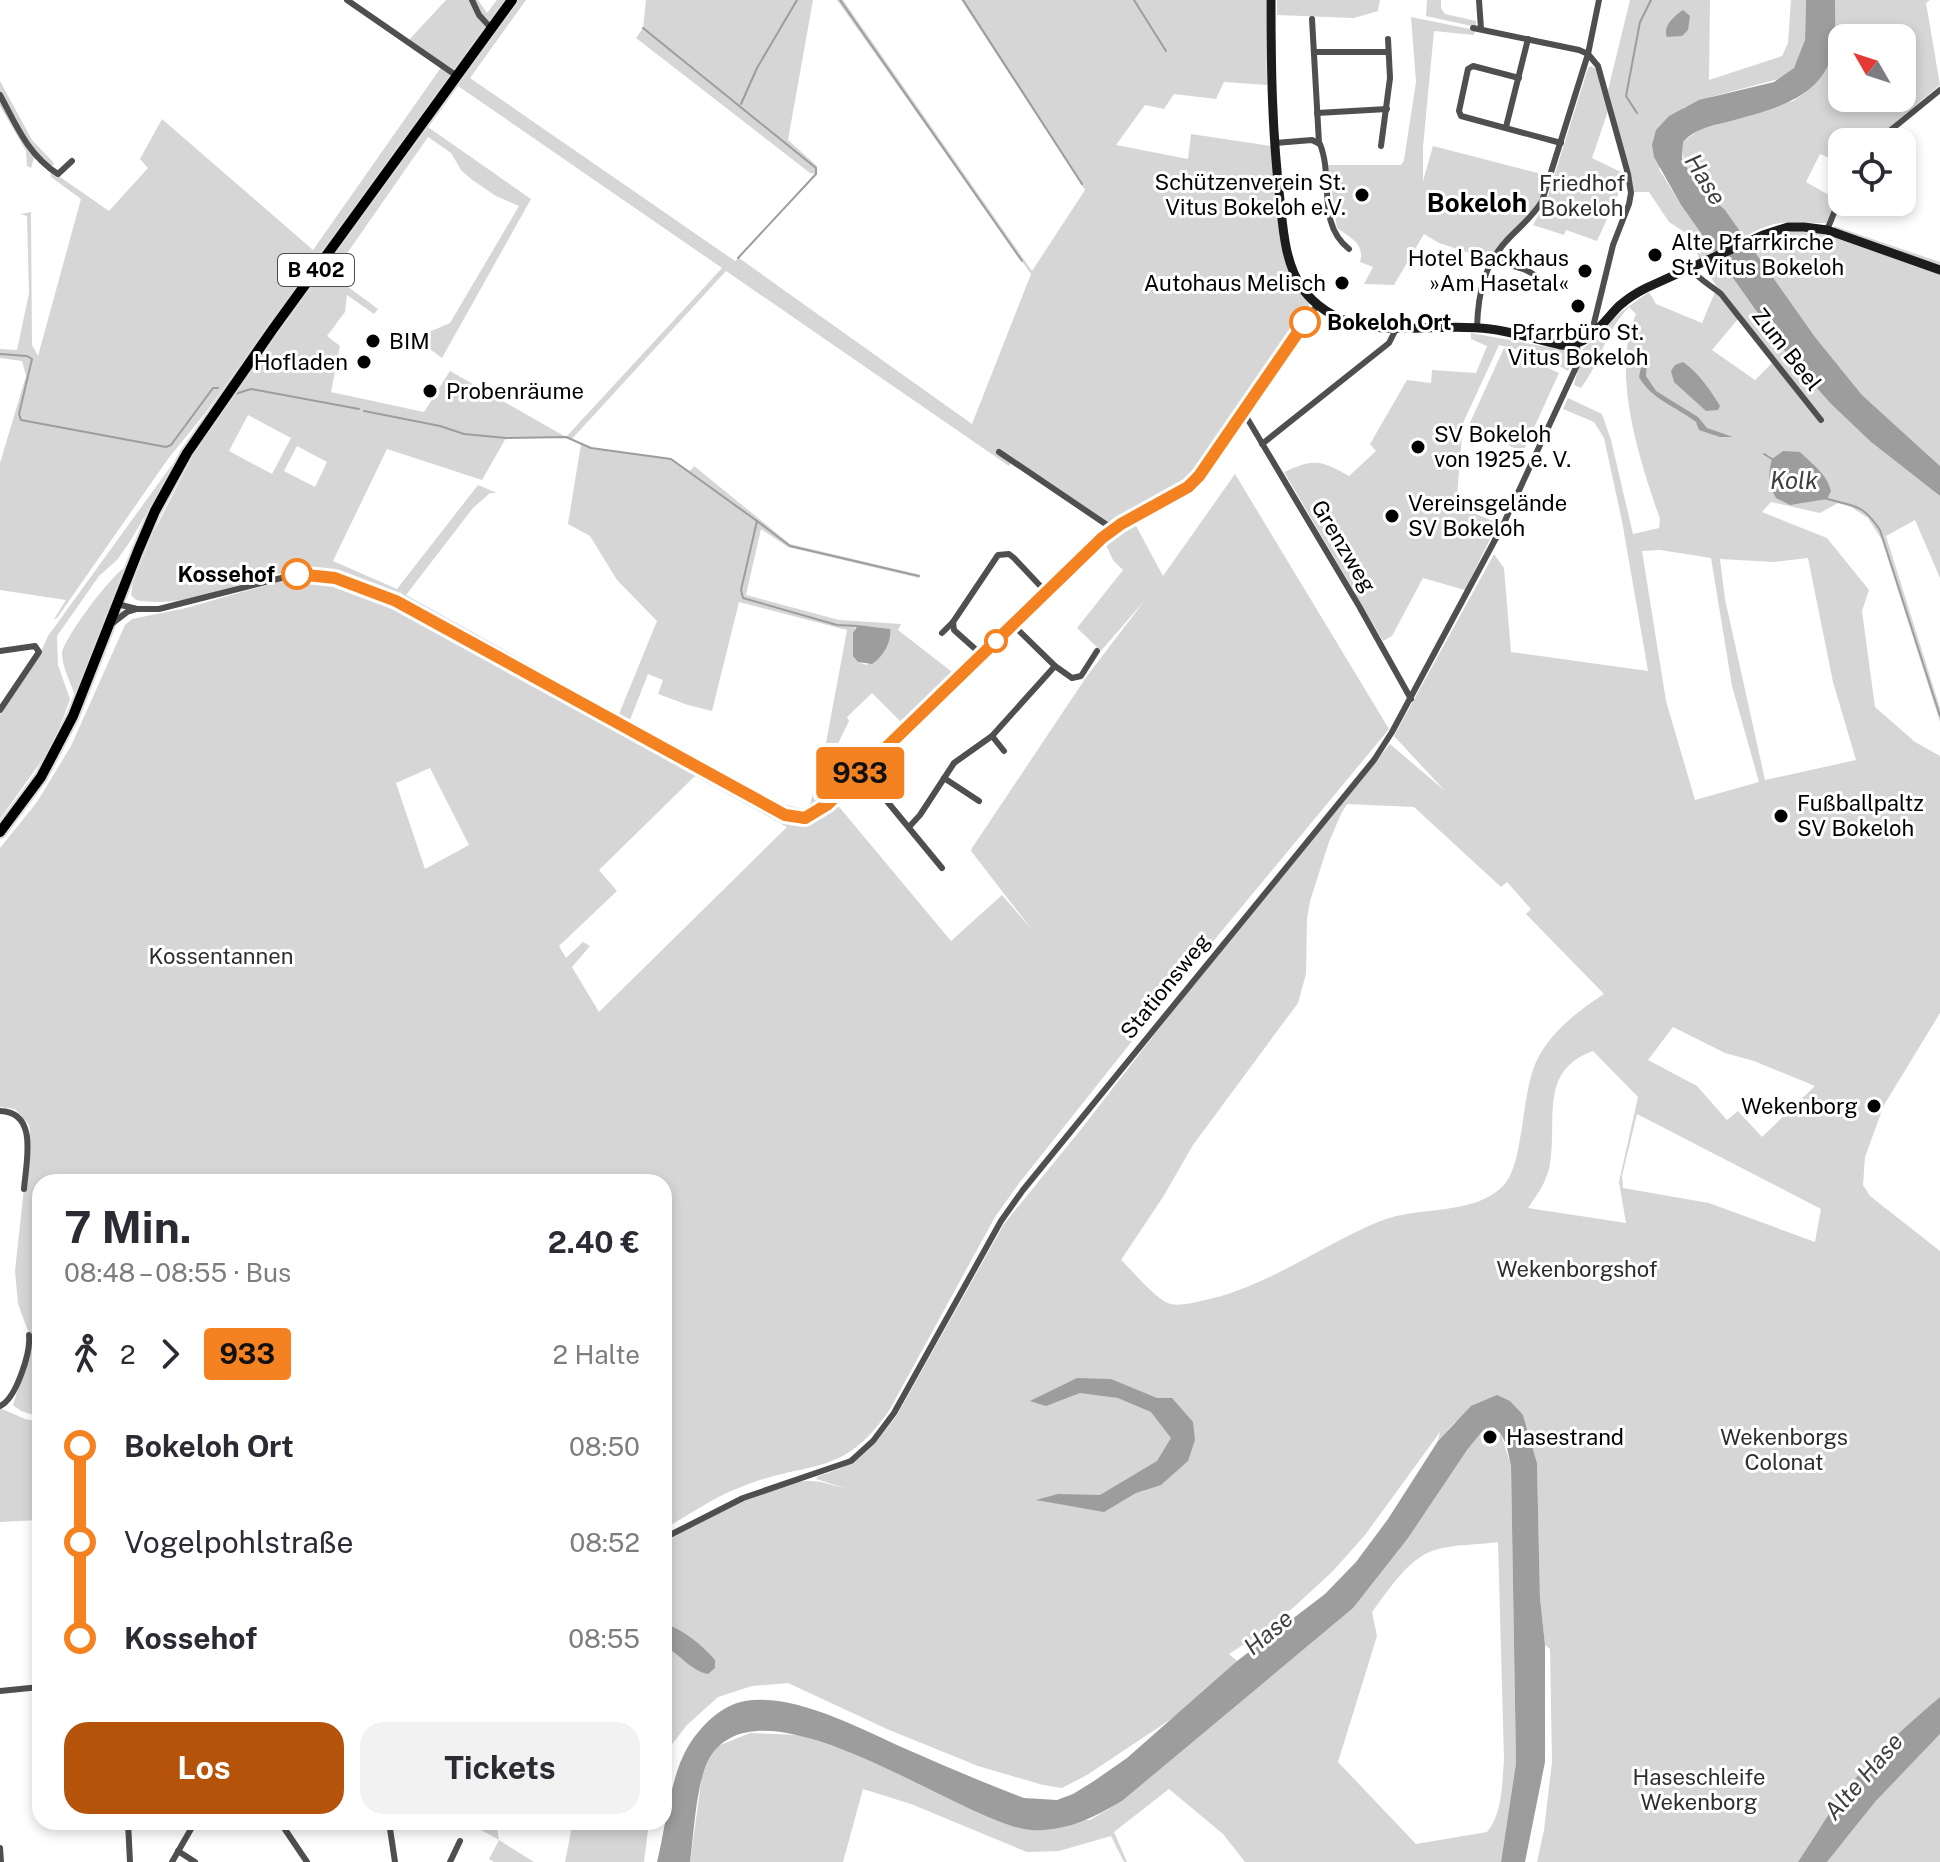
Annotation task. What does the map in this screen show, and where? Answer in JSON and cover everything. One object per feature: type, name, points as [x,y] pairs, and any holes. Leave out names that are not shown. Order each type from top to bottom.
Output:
[{"type":"main road","name":"B 402","points":[[0,832],[41,777],[73,716],[155,511],[194,443],[512,0]]},
{"type":"street","points":[[347,0],[457,76]]},
{"type":"street","points":[[472,0],[479,15],[491,28]]},
{"type":"street","points":[[1271,0],[1273,143],[1288,255],[1302,288],[1318,304],[1343,320],[1363,325],[1490,329],[1561,345],[1577,344],[1631,296],[1756,238],[1788,227],[1827,230],[1940,270]]},
{"type":"street","points":[[1479,0],[1477,28],[1588,54],[1598,66],[1631,193],[1613,245],[1594,323],[1596,330]]},
{"type":"street","points":[[1477,328],[1481,282],[1491,259],[1536,212],[1551,177],[1588,54],[1599,0]]},
{"type":"street","points":[[1312,19],[1319,143]]},
{"type":"street","points":[[1381,146],[1390,78],[1388,39]]},
{"type":"street","points":[[1506,127],[1528,39]]},
{"type":"street","points":[[1314,52],[1388,52]]},
{"type":"street","points":[[1519,78],[1473,66],[1468,69],[1459,111],[1461,116],[1561,143]]},
{"type":"street","points":[[1893,128],[1940,90]]},
{"type":"street","points":[[0,95],[36,156],[58,174],[72,161]]},
{"type":"street","points":[[1317,113],[1387,109]]},
{"type":"street","points":[[1273,143],[1312,140],[1323,148],[1330,223],[1336,238],[1349,249]]},
{"type":"street","points":[[1827,230],[1833,216]]},
{"type":"street","points":[[1491,259],[1537,275],[1540,281]]},
{"type":"street","name":"Zum Beel","points":[[1691,268],[1721,294],[1821,420]]},
{"type":"street","points":[[117,604],[137,609],[159,609],[297,574],[335,578],[396,601],[785,815],[795,819],[813,815],[1113,529],[1192,483],[1318,304]]},
{"type":"street","points":[[1262,444],[1389,343],[1397,327]]},
{"type":"street","name":"Stationsweg","points":[[672,1534],[743,1498],[841,1465],[863,1452],[873,1441],[894,1413],[1001,1221],[1132,1055],[1374,760],[1411,699],[1503,525],[1578,363],[1577,344]]},
{"type":"street","name":"Grenzweg","points":[[1244,413],[1411,699]]},
{"type":"street","points":[[999,452],[1113,529]]},
{"type":"street","points":[[989,547],[998,555],[1009,554],[1046,592]]},
{"type":"street","points":[[942,633],[953,622],[998,555]]},
{"type":"street","points":[[109,626],[127,612],[137,609]]},
{"type":"street","points":[[953,622],[954,630],[982,655]]},
{"type":"street","points":[[1013,625],[1055,666],[1072,678],[1079,679],[1097,651]]},
{"type":"street","points":[[0,651],[28,645],[35,646],[39,652],[0,710]]},
{"type":"street","points":[[909,827],[958,759],[992,736],[1055,666]]},
{"type":"street","points":[[992,736],[1004,751]]},
{"type":"street","points":[[862,771],[942,868]]},
{"type":"street","points":[[944,778],[979,801]]},
{"type":"street","points":[[0,1111],[18,1115],[28,1135],[24,1189]]},
{"type":"street","points":[[0,1406],[10,1400],[30,1346],[29,1335]]},
{"type":"street","points":[[0,1691],[32,1688]]},
{"type":"street","points":[[128,1830],[130,1862]]},
{"type":"street","points":[[172,1862],[190,1830]]},
{"type":"street","points":[[285,1830],[307,1862]]},
{"type":"street","points":[[390,1830],[395,1862]]},
{"type":"street","points":[[450,1862],[460,1841]]},
{"type":"street","points":[[0,1848],[1,1862]]},
{"type":"street","points":[[178,1851],[195,1862]]},
{"type":"green space","points":[[446,0],[478,0],[487,13],[497,0],[504,0],[206,412],[168,459],[57,618],[54,619],[66,600],[0,590],[0,463],[26,376],[22,361],[0,358],[0,349],[17,350],[29,293],[27,216],[20,214],[31,212],[32,345],[38,356],[81,199],[51,177],[50,171],[34,158],[31,168],[27,166],[26,151],[0,106],[0,81],[32,140],[54,163],[50,170],[109,211],[148,168],[140,159],[162,119],[313,250],[442,66],[407,42]]},
{"type":"green space","points":[[519,0],[526,0],[470,78],[735,261],[739,258],[972,424],[1031,274],[837,0],[843,0],[1032,271],[1085,190],[961,0],[1266,0],[1267,85],[1224,82],[1216,99],[1174,94],[1164,109],[1145,105],[1116,145],[1188,159],[1191,134],[1271,146],[1279,223],[1309,302],[1308,311],[1190,481],[1114,524],[1106,524],[1012,461],[1009,466],[726,271],[571,440],[566,437],[722,268],[458,86]]},
{"type":"green space","points":[[646,0],[813,0],[788,140],[817,166],[816,174],[810,173],[636,38],[643,28]]},
{"type":"green space","points":[[1277,0],[1380,0],[1378,11],[1354,18],[1277,15]]},
{"type":"green space","points":[[1427,0],[1441,0],[1445,14],[1476,21],[1476,27],[1426,16]]},
{"type":"green space","points":[[1630,0],[1710,0],[1709,80],[1782,56],[1788,43],[1791,0],[1806,0],[1805,40],[1794,68],[1783,78],[1714,96],[1683,108],[1659,169],[1787,354],[1830,403],[1871,442],[1940,496],[1940,578],[1915,520],[1886,536],[1940,708],[1940,722],[1882,540],[1868,518],[1838,503],[1820,513],[1771,502],[1762,512],[1827,538],[1869,590],[1862,611],[1875,707],[1915,742],[1940,756],[1940,1013],[1884,1105],[1865,1157],[1863,1185],[1870,1196],[1940,1251],[1940,1697],[1862,1771],[1839,1799],[1798,1862],[1537,1862],[1552,1762],[1550,1649],[1545,1645],[1540,1598],[1537,1463],[1523,1415],[1455,1422],[1438,1441],[1440,1432],[1365,1535],[1333,1571],[1294,1607],[1229,1654],[1237,1661],[1177,1715],[1087,1775],[1062,1788],[978,1766],[887,1729],[788,1683],[752,1686],[718,1697],[687,1725],[672,1745],[672,1538],[736,1504],[777,1487],[810,1481],[847,1489],[816,1479],[864,1454],[888,1427],[1004,1224],[1390,744],[1445,791],[1394,736],[1494,554],[1504,568],[1511,652],[1648,671],[1604,438],[1594,422],[1563,409],[1568,398],[1602,414],[1633,534],[1659,528],[1660,519],[1637,444],[1627,389],[1629,337],[1636,314],[1629,307],[1621,317],[1581,388],[1574,385],[1583,349],[1621,312],[1649,292],[1656,304],[1702,323],[1715,292],[1738,319],[1712,350],[1755,380],[1775,360],[1715,284],[1689,235],[1669,222],[1649,192],[1634,192],[1608,90]],"holes":[[[1660,550],[1711,558],[1732,686],[1759,782],[1695,800],[1666,701],[1642,551]],[[1808,558],[1833,682],[1856,760],[1765,780],[1725,599],[1720,559],[1774,562]],[[1347,804],[1414,807],[1501,887],[1507,882],[1531,909],[1526,914],[1604,994],[1566,1023],[1542,1051],[1530,1079],[1513,1167],[1508,1180],[1492,1195],[1461,1206],[1378,1222],[1270,1277],[1225,1295],[1182,1304],[1165,1302],[1121,1260],[1193,1145],[1298,1003],[1306,974],[1310,901]],[[1673,1027],[1725,1053],[1754,1061],[1815,1086],[1762,1137],[1738,1111],[1727,1120],[1697,1086],[1648,1060]],[[1593,1051],[1638,1097],[1619,1182],[1626,1223],[1528,1208],[1549,1170],[1557,1084],[1564,1071]],[[1637,1114],[1821,1209],[1815,1242],[1709,1203],[1623,1188],[1622,1176]]]},
{"type":"green space","points":[[1835,0],[1930,0],[1926,3],[1940,85],[1916,105],[1916,24],[1834,24]]},
{"type":"green space","points":[[1411,17],[1475,30],[1474,35],[1434,31],[1423,147],[1423,181],[1433,146],[1549,176],[1534,211],[1488,259],[1439,243],[1424,234],[1394,285],[1364,284],[1373,267],[1360,262],[1359,246],[1337,228],[1328,165],[1401,165],[1404,160],[1416,82]]},
{"type":"green space","points":[[1828,63],[1828,112],[1908,112],[1889,128],[1828,128],[1828,157],[1820,154],[1806,182],[1828,194],[1829,216],[1826,223],[1775,224],[1744,237],[1690,172],[1685,163],[1683,142],[1699,130],[1793,101],[1807,91]]},
{"type":"green space","name":"Friedhof Bokeloh","points":[[1591,66],[1598,70],[1609,108],[1592,158],[1627,175],[1597,241],[1566,230],[1564,235],[1533,225],[1546,202]]},
{"type":"green space","points":[[425,125],[531,199],[442,358],[415,338],[450,323],[519,206],[496,196],[471,179],[461,170],[451,153],[428,137],[332,275],[378,309],[374,314],[347,295],[345,312],[327,336],[340,346],[331,392],[424,412],[450,371],[566,437],[506,438],[482,480],[387,449],[333,561],[397,589],[478,485],[497,493],[490,493],[473,508],[406,595],[619,714],[657,621],[617,580],[590,536],[568,524],[581,444],[671,459],[690,471],[694,466],[790,544],[920,575],[919,578],[788,547],[761,529],[746,595],[839,620],[901,624],[898,630],[956,675],[904,725],[872,693],[847,717],[849,721],[827,766],[843,783],[824,803],[811,811],[785,814],[398,600],[401,591],[395,599],[346,579],[320,572],[294,571],[176,601],[136,600],[131,595],[133,582],[153,533],[194,454]],"holes":[[[248,415],[291,438],[272,474],[229,451]],[[297,446],[327,462],[315,487],[284,471]],[[739,602],[847,630],[823,759],[810,804],[804,809],[782,804],[630,720],[648,674],[663,680],[658,694],[712,711]],[[857,625],[890,629],[867,665],[858,662]]]},
{"type":"green space","points":[[1834,228],[1940,262],[1940,266]]},
{"type":"green space","points":[[1815,231],[1940,274],[1940,466],[1862,395],[1815,337],[1750,247],[1784,232]]},
{"type":"green space","points":[[1471,333],[1569,351],[1573,360],[1568,371],[1542,356],[1499,345],[1463,423],[1457,497],[1466,501],[1464,509],[1498,523],[1465,590],[1423,578],[1392,636],[1383,641],[1284,472],[1303,464],[1317,463],[1349,476],[1376,451],[1370,444],[1407,380],[1431,383],[1432,370],[1476,373],[1487,346],[1471,339]]},
{"type":"green space","points":[[1504,348],[1559,373],[1523,452],[1468,427]]},
{"type":"green space","points":[[176,463],[129,543],[117,560],[99,576],[57,636],[58,665],[70,699],[50,749],[0,819],[0,715],[39,656],[48,636]]},
{"type":"green space","name":"Kossentannen","points":[[1235,474],[1389,729],[1168,996],[1020,1182],[995,1217],[890,1409],[873,1432],[856,1447],[823,1464],[731,1491],[672,1524],[672,1174],[32,1174],[31,1339],[18,1304],[15,1271],[30,1132],[29,1125],[15,1109],[0,1107],[0,848],[37,802],[71,746],[125,625],[132,619],[186,608],[295,577],[316,576],[391,602],[514,666],[784,817],[805,818],[835,802],[951,941],[1002,895],[1033,931],[971,851],[1087,676],[1145,600],[1101,651],[1077,628],[1123,570],[1113,560],[1104,541],[1134,522],[1163,576]],"holes":[[[430,768],[469,845],[425,869],[396,783]],[[695,776],[787,827],[599,1012],[572,967],[590,946],[583,942],[566,958],[559,946],[617,891],[599,870]]]},
{"type":"green space","points":[[124,568],[75,696],[63,664],[64,646],[88,609]]},
{"type":"green space","name":"Kossentannen","points":[[32,1345],[32,1414],[13,1405]]},
{"type":"green space","points":[[0,1408],[32,1420],[32,1520],[0,1522]]},
{"type":"green space","points":[[1481,1433],[1482,1444],[1494,1443],[1501,1434],[1511,1466],[1516,1763],[1501,1862],[1245,1862],[1223,1834],[1169,1789],[1114,1832],[1127,1862],[1124,1862],[1111,1836],[1059,1851],[1027,1852],[911,1804],[863,1789],[843,1862],[690,1862],[702,1776],[709,1759],[718,1746],[750,1733],[801,1735],[862,1756],[997,1819],[1090,1820],[1122,1801],[1281,1667]],"holes":[[[1498,1542],[1504,1759],[1499,1807],[1487,1832],[1416,1844],[1338,1762],[1377,1636],[1372,1612],[1407,1568],[1435,1550]]]},
{"type":"green space","points":[[1940,1734],[1940,1862],[1827,1862],[1875,1802]]},
{"type":"green space","points":[[481,1830],[497,1830],[499,1840]]},
{"type":"green space","points":[[571,1830],[648,1830],[644,1862],[565,1862]]},
{"type":"green space","points":[[499,1840],[534,1862],[494,1862],[489,1859]]},
{"type":"water","points":[[1806,0],[1835,0],[1835,24],[1828,24],[1828,64],[1818,81],[1806,92],[1776,107],[1698,131],[1683,142],[1682,158],[1699,186],[1725,210],[1815,337],[1862,395],[1940,466],[1940,496],[1871,442],[1830,403],[1787,354],[1681,205],[1654,157],[1652,145],[1656,130],[1669,116],[1699,100],[1774,82],[1794,68],[1805,40]]},
{"type":"water","points":[[1683,10],[1690,16],[1688,30],[1682,36],[1667,37],[1667,26]]},
{"type":"water","points":[[1643,357],[1647,361],[1646,376],[1656,391],[1698,417],[1707,428],[1733,437],[1720,437],[1699,430],[1696,422],[1651,392],[1639,377]]},
{"type":"water","points":[[1683,362],[1708,388],[1720,406],[1718,410],[1706,411],[1674,382],[1671,371]]},
{"type":"water","name":"Kolk","points":[[1783,451],[1800,452],[1818,470],[1831,491],[1827,499],[1790,505],[1776,498],[1770,484],[1770,469],[1772,459]]},
{"type":"water","points":[[858,625],[890,629],[886,648],[872,664],[858,662],[853,656],[853,633]]},
{"type":"water","points":[[1077,1378],[1111,1379],[1157,1398],[1172,1398],[1193,1422],[1195,1440],[1188,1461],[1161,1485],[1136,1493],[1104,1512],[1036,1500],[1058,1494],[1100,1495],[1157,1461],[1171,1438],[1151,1412],[1118,1398],[1080,1393],[1046,1406],[1030,1401]]},
{"type":"water","points":[[1497,1395],[1510,1401],[1523,1415],[1537,1463],[1540,1598],[1545,1645],[1545,1762],[1525,1862],[1501,1862],[1516,1763],[1511,1466],[1504,1439],[1493,1427],[1481,1433],[1467,1450],[1408,1538],[1353,1608],[1122,1801],[1100,1813],[1055,1829],[1031,1830],[1000,1822],[863,1758],[815,1740],[770,1731],[733,1736],[708,1761],[698,1796],[690,1862],[657,1862],[664,1830],[672,1830],[672,1791],[689,1745],[712,1717],[745,1701],[785,1702],[827,1714],[1024,1798],[1057,1800],[1073,1794],[1127,1758],[1237,1661],[1325,1594],[1356,1562],[1438,1441],[1471,1406]]},
{"type":"water","points":[[672,1627],[698,1643],[715,1660],[715,1668],[708,1674],[702,1672],[672,1651]]},
{"type":"water","name":"Alte Hase","points":[[1940,1697],[1940,1734],[1875,1802],[1827,1862],[1798,1862],[1839,1799],[1862,1771]]},
{"type":"waterway","points":[[741,104],[757,68],[797,0]]},
{"type":"waterway","points":[[840,0],[1022,261]]},
{"type":"waterway","points":[[963,0],[1082,184]]},
{"type":"waterway","points":[[1134,0],[1166,51]]},
{"type":"waterway","points":[[1637,113],[1626,96],[1640,22],[1651,0]]},
{"type":"waterway","points":[[643,28],[816,168],[816,174],[738,258]]},
{"type":"waterway","points":[[0,354],[32,359],[19,414],[21,420],[166,447],[171,445],[213,388],[218,388]]},
{"type":"waterway","points":[[235,394],[251,389],[359,409]]},
{"type":"waterway","points":[[364,411],[440,426],[464,434],[506,438],[566,437],[591,448],[671,459],[757,521],[741,590],[743,598],[837,625],[857,626]]},
{"type":"waterway","points":[[1764,454],[1772,459]]},
{"type":"waterway","points":[[1824,498],[1862,510],[1880,530],[1940,716]]},
{"type":"waterway","points":[[757,521],[790,546],[919,576]]},
{"type":"bus line","name":"933","points":[[297,574],[335,578],[396,601],[785,815],[795,819],[805,818],[828,804],[1102,538],[1188,487],[1244,413],[1305,322]]},
{"type":"place","name":"Schützenverein St. Vitus Bokeloh e.V.","points":[[1362,195]]},
{"type":"place","name":"Alte Pfarrkirche St. Vitus Bokeloh","points":[[1655,255]]},
{"type":"place","name":"Hotel Backhaus »Am Hasetal«","points":[[1585,271]]},
{"type":"place","name":"Autohaus Melisch","points":[[1342,283]]},
{"type":"place","name":"Pfarrbüro St. Vitus Bokeloh","points":[[1578,306]]},
{"type":"place","name":"Bokeloh Ort","points":[[1305,322]]},
{"type":"place","name":"BIM","points":[[373,341]]},
{"type":"place","name":"Hofladen","points":[[364,362]]},
{"type":"place","name":"Probenräume","points":[[430,391]]},
{"type":"place","name":"SV Bokeloh von 1925 e. V.","points":[[1418,447]]},
{"type":"place","name":"Vereinsgelände SV Bokeloh","points":[[1392,516]]},
{"type":"place","name":"Kossehof","points":[[297,574]]},
{"type":"place","name":"Fußballpaltz SV Bokeloh","points":[[1781,816]]},
{"type":"place","name":"Wekenborg","points":[[1874,1106]]},
{"type":"place","name":"Hasestrand","points":[[1490,1437]]},
{"type":"district","name":"Bokeloh","points":[[1477,202]]},
{"type":"water label","name":"Hase","points":[[1706,179]]},
{"type":"water label","name":"Hase","points":[[1268,1632]]},
{"type":"park label","name":"Wekenborgshof","points":[[1577,1269]]},
{"type":"park label","name":"Wekenborgs Colonat","points":[[1784,1450]]},
{"type":"park label","name":"Haseschleife Wekenborg","points":[[1699,1790]]}]
